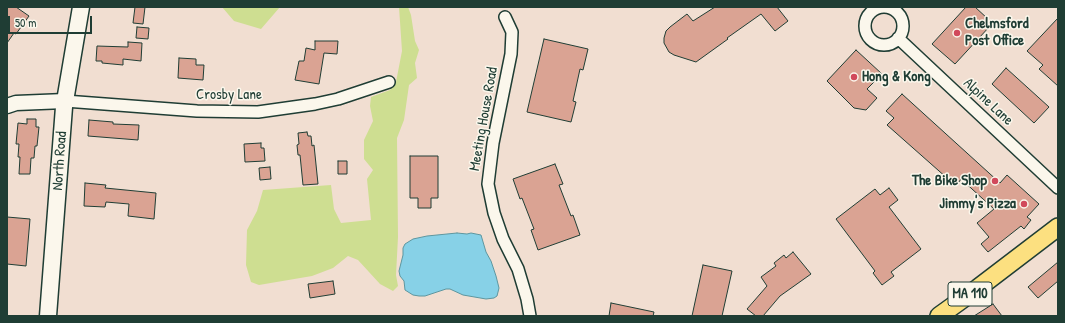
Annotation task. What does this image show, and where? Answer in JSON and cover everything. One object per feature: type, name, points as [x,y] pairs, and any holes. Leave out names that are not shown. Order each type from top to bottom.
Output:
[{"type":"main road","name":"North Road","points":[[48,316],[65,101],[81,7]]},
{"type":"main road","name":"MA 110","points":[[939,316],[1058,227]]},
{"type":"street","name":"Meeting House Road","points":[[505,17],[512,32],[511,54],[493,142],[488,184],[494,213],[502,239],[518,269],[527,299],[530,316]]},
{"type":"street","name":"Alpine Lane","points":[[898,38],[1058,188]]},
{"type":"street","name":"Crosby Lane","points":[[65,101],[197,111],[258,112],[315,104],[338,99],[389,82]]},
{"type":"street","points":[[7,106],[16,103],[65,101]]},
{"type":"green space","points":[[222,7],[280,7],[261,29],[234,21]]},
{"type":"green space","points":[[399,7],[408,7],[411,15],[415,41],[419,50],[415,63],[417,78],[409,85],[404,120],[397,138],[398,237],[396,275],[398,286],[393,291],[380,284],[358,260],[348,256],[333,268],[312,276],[259,285],[251,282],[246,265],[247,230],[257,211],[263,190],[331,185],[334,209],[341,223],[371,220],[367,179],[373,170],[364,159],[364,140],[373,121],[370,106],[371,97],[390,90],[396,82],[402,51]]},
{"type":"water","points":[[457,233],[481,235],[496,276],[499,288],[497,296],[486,299],[463,295],[450,289],[446,289],[425,296],[419,296],[413,295],[405,290],[404,281],[400,276],[399,271],[405,244],[413,239],[427,236]]},
{"type":"building","points":[[7,7],[16,7],[29,16],[16,34],[14,33],[7,43]]},
{"type":"building","points":[[135,7],[145,7],[143,24],[133,23]]},
{"type":"building","points":[[715,7],[777,7],[788,21],[775,31],[761,14],[696,62],[669,52],[664,43],[664,38],[666,31],[670,27],[687,14],[693,21]]},
{"type":"building","points":[[966,7],[975,7],[988,19],[985,21],[990,26],[955,64],[932,44]]},
{"type":"building","points":[[1058,18],[1058,86],[1039,69],[1043,65],[1027,51]]},
{"type":"building","points":[[137,27],[149,28],[148,39],[136,38]]},
{"type":"building","points":[[544,39],[588,49],[583,70],[580,69],[573,101],[576,102],[571,122],[527,112]]},
{"type":"building","points":[[315,41],[338,41],[337,54],[324,53],[319,84],[295,80],[299,61],[304,61],[306,48],[315,50]]},
{"type":"building","points":[[128,42],[142,43],[141,61],[123,59],[123,65],[96,61],[97,46],[128,47]]},
{"type":"building","name":"Hong & Kong","points":[[856,50],[882,74],[867,89],[877,98],[866,110],[854,108],[827,81]]},
{"type":"building","points":[[179,58],[196,59],[196,65],[204,65],[203,80],[178,78]]},
{"type":"building","points":[[1006,68],[1049,107],[1034,123],[992,84]]},
{"type":"building","points":[[902,94],[1000,183],[1007,175],[1039,204],[1027,217],[1031,220],[1024,229],[1021,226],[988,252],[981,244],[989,237],[977,223],[994,209],[961,179],[956,186],[887,125],[894,118],[886,111]]},
{"type":"building","points":[[27,119],[36,119],[36,127],[39,127],[37,146],[35,146],[34,158],[31,158],[30,174],[19,174],[19,144],[16,144],[18,123],[27,124]]},
{"type":"building","points":[[89,120],[113,122],[113,124],[139,125],[138,140],[88,136]]},
{"type":"building","points":[[307,132],[308,136],[311,136],[312,146],[314,145],[318,184],[303,185],[300,155],[298,155],[297,145],[299,144],[298,133]]},
{"type":"building","points":[[261,143],[261,148],[264,148],[265,161],[245,162],[244,144]]},
{"type":"building","points":[[410,156],[438,156],[438,198],[431,198],[431,208],[418,208],[418,198],[410,198]]},
{"type":"building","points":[[338,161],[347,161],[347,174],[338,174]]},
{"type":"building","points":[[555,164],[563,184],[559,185],[571,216],[573,215],[580,235],[538,250],[531,230],[534,229],[522,198],[520,199],[513,179]]},
{"type":"building","points":[[270,167],[271,179],[260,180],[259,168]]},
{"type":"building","points":[[85,183],[106,185],[105,188],[156,193],[154,219],[128,216],[129,204],[106,202],[105,207],[84,206]]},
{"type":"building","points":[[889,188],[898,200],[889,207],[921,249],[891,272],[894,276],[882,285],[873,273],[875,271],[836,219],[875,189],[880,195]]},
{"type":"building","points":[[7,217],[30,219],[26,266],[7,264]]},
{"type":"building","points":[[793,252],[811,274],[780,296],[763,316],[756,316],[747,309],[767,286],[761,277],[776,266],[774,263],[784,255],[786,258]]},
{"type":"building","points":[[1058,262],[1058,281],[1038,298],[1028,287]]},
{"type":"building","points":[[703,265],[732,271],[722,316],[692,316]]},
{"type":"building","points":[[333,281],[335,294],[310,298],[308,284]]},
{"type":"building","points":[[611,303],[654,312],[653,316],[609,316]]},
{"type":"building","points":[[993,304],[1002,316],[974,316]]},
{"type":"place","name":"Chelmsford Post Office","points":[[957,33]]},
{"type":"place","name":"Hong & Kong","points":[[854,77]]},
{"type":"place","name":"The Bike Shop","points":[[995,181]]},
{"type":"place","name":"Jimmy's Pizza","points":[[1024,204]]}]
